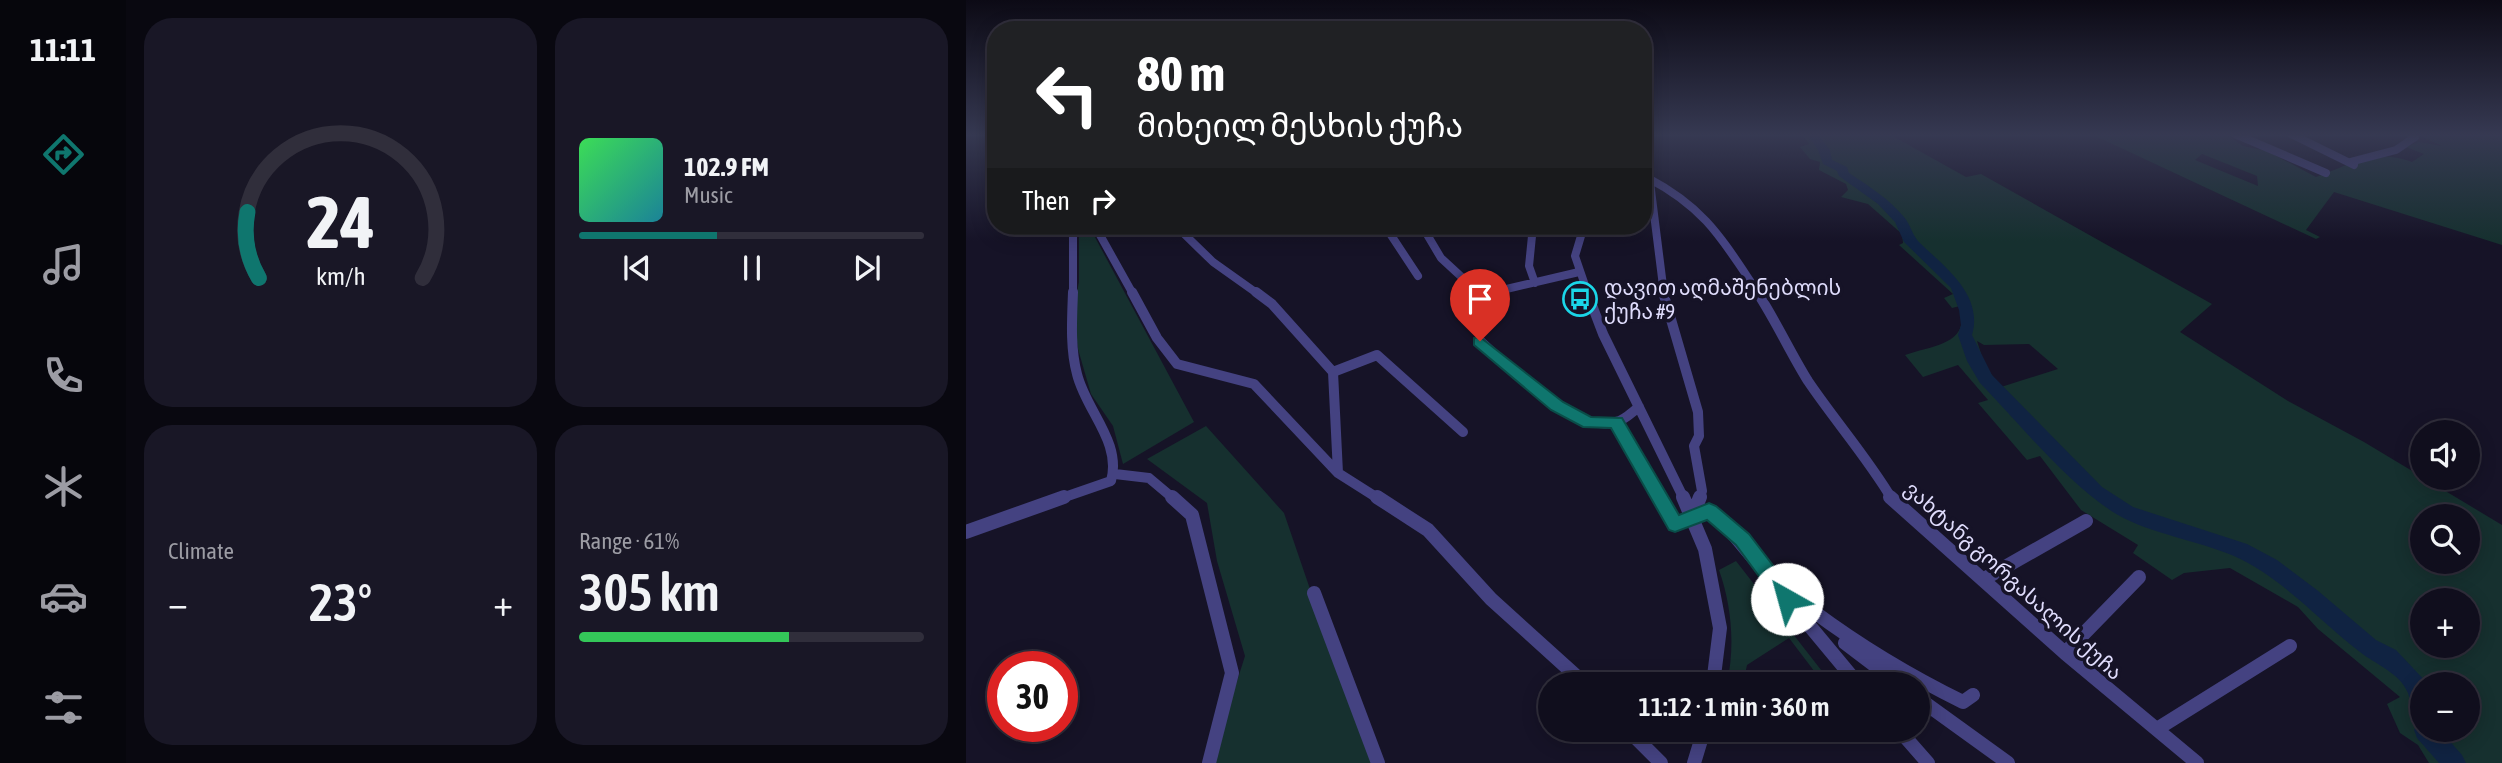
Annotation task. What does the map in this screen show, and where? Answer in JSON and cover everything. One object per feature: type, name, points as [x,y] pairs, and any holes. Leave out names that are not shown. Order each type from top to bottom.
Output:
[{"type":"street","points":[[2318,170],[2326,173]]},
{"type":"street","name":"ვახტანგ გორგასალის ქუჩა","points":[[1652,180],[1675,192],[1710,222],[1780,326],[1808,380],[1867,458],[1892,500],[2065,653],[2197,763]]},
{"type":"street","points":[[1652,208],[1663,292],[1676,328],[1698,412],[1699,436],[1695,446],[1702,491],[1692,517]]},
{"type":"street","points":[[966,532],[1111,481],[1115,474],[1112,449],[1082,391],[1071,330],[1074,235]]},
{"type":"street","points":[[1101,235],[1157,338],[1177,364],[1254,384],[1338,473],[1429,530],[1491,599],[1572,672]]},
{"type":"street","points":[[1185,235],[1213,262],[1272,304],[1333,372],[1338,473]]},
{"type":"street","points":[[1391,235],[1418,276]]},
{"type":"street","points":[[1427,235],[1441,258],[1479,295],[1578,272]]},
{"type":"street","points":[[1531,235],[1528,266],[1535,283]]},
{"type":"street","points":[[1581,235],[1575,256],[1578,272],[1603,334],[1705,549],[1720,628],[1714,672]]},
{"type":"street","points":[[1480,341],[1557,406],[1589,423],[1616,422],[1639,407]]},
{"type":"street","points":[[1333,372],[1377,355],[1463,432]]},
{"type":"street","points":[[1616,422],[1675,525],[1709,511],[1743,540],[1848,672]]},
{"type":"street","points":[[1115,474],[1149,478],[1192,515],[1232,673],[1209,763]]},
{"type":"street","points":[[1984,579],[2086,521]]},
{"type":"street","points":[[2065,653],[2138,577]]},
{"type":"street","points":[[1774,581],[1849,639],[1921,682],[1963,702],[1973,695]]},
{"type":"street","points":[[1314,593],[1378,763]]},
{"type":"street","points":[[1813,611],[1832,634],[1883,672]]},
{"type":"street","points":[[2157,729],[2290,646]]},
{"type":"street","points":[[1930,707],[2008,763]]},
{"type":"street","points":[[1640,742],[1661,763]]},
{"type":"street","points":[[1694,763],[1700,742]]},
{"type":"street","points":[[1910,742],[1928,763]]},
{"type":"green space","points":[[1819,170],[1953,170],[1966,177],[1981,174],[2212,304],[2180,332],[2288,401],[2410,470],[2410,490],[2444,490],[2467,504],[2410,504],[2410,574],[2480,574],[2480,512],[2502,525],[2502,763],[2429,763],[2414,742],[2480,742],[2480,672],[2410,672],[2410,740],[2400,733],[2387,704],[2400,697],[2318,629],[2298,607],[2230,568],[2184,573],[2172,580],[2133,553],[2138,545],[2081,510],[2040,456],[2027,460],[1978,403],[1988,400],[1958,365],[1923,377],[1905,355],[1938,345],[1955,336],[1962,319],[1960,306],[1952,308],[1944,298],[1953,294],[1899,245],[1903,243],[1902,234],[1868,204],[1841,197],[1848,190],[1846,184]],"holes":[[[1977,341],[1984,345],[2029,344],[2058,369],[2001,387],[1985,366]]]},
{"type":"green space","points":[[2167,170],[2218,170],[2258,186],[2257,176],[2241,170],[2302,170],[2316,177],[2335,170],[2502,170],[2502,245],[2334,192],[2306,230],[2320,237],[2316,239]]},
{"type":"green space","points":[[1079,235],[1094,235],[1194,422],[1123,464],[1113,426],[1091,394],[1078,349],[1073,312],[1079,282]]},
{"type":"green space","points":[[1206,426],[1284,513],[1349,703],[1377,763],[1211,763],[1245,656],[1217,561],[1207,503],[1147,459]]},
{"type":"green space","points":[[1736,561],[1823,672],[1815,672],[1789,638],[1747,665],[1746,672],[1729,672],[1731,627],[1719,570]]},
{"type":"waterway","points":[[1843,170],[1843,174],[1882,201],[1901,221],[1909,239],[1957,287],[1966,310],[1968,325],[1965,335],[1975,361],[1986,379],[2096,492],[2127,512],[2240,550],[2270,566],[2310,596],[2369,647],[2389,657],[2410,679]]},
{"type":"waterway","points":[[2436,742],[2454,763]]},
{"type":"place","name":"დავით აღმაშენებლის ქუჩა #9","points":[[1580,299]]},
{"type":"route","points":[[1480,341],[1557,406],[1589,423],[1616,422],[1675,525],[1709,511],[1743,540],[1787,599]]}]
